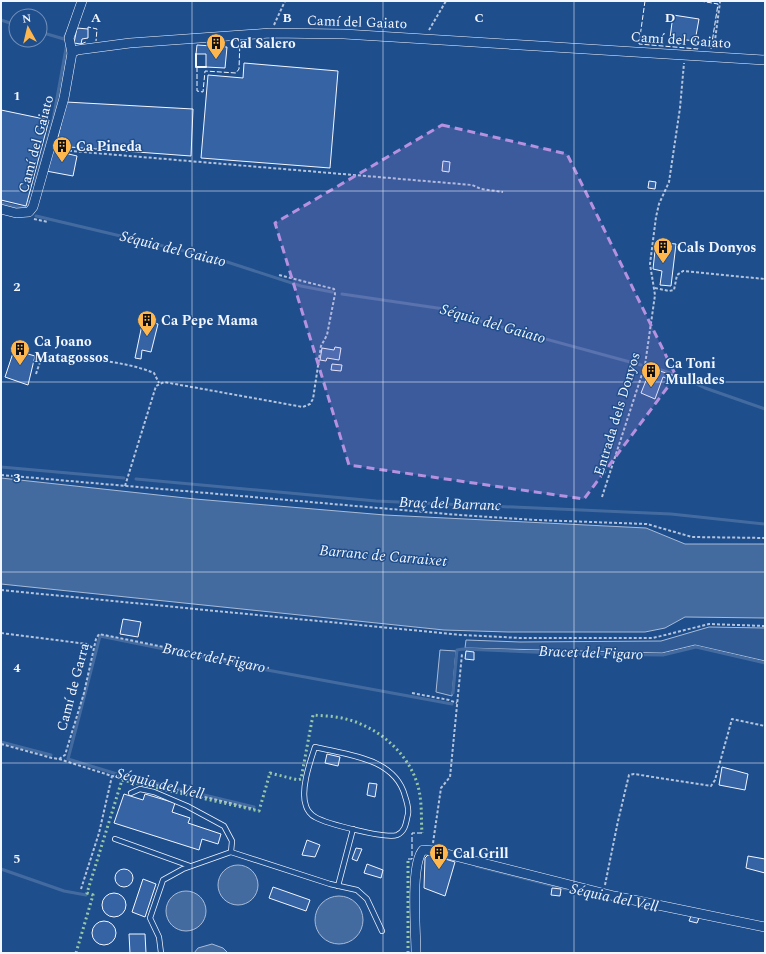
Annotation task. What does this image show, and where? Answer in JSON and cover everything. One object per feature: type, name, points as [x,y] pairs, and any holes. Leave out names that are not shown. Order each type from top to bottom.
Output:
[{"type":"street","points":[[72,52],[69,38],[82,1]]},
{"type":"street","name":"Camí del Gaiato","points":[[1,209],[16,213],[29,212],[33,207],[64,98],[72,52],[77,50],[130,43],[270,33],[344,34],[712,55],[765,60]]},
{"type":"street","points":[[416,953],[416,871],[419,855],[428,851],[603,893],[765,927]]},
{"type":"lane","points":[[315,747],[374,761],[390,772],[403,787],[409,810],[405,827],[399,834],[390,836],[353,829],[315,817],[308,811],[304,796],[310,762],[315,747]]},
{"type":"lane","points":[[131,793],[140,789],[154,792],[187,806],[224,826],[232,841],[231,852]]},
{"type":"lane","points":[[338,886],[353,829]]},
{"type":"lane","points":[[114,839],[190,866]]},
{"type":"lane","points":[[161,953],[159,937],[150,918],[163,880],[190,866],[231,852],[338,886],[357,890],[366,900],[382,931]]},
{"type":"path","points":[[270,33],[285,1]]},
{"type":"path","points":[[427,39],[428,31],[446,1]]},
{"type":"path","points":[[712,55],[720,2]]},
{"type":"path","name":"Entrada dels Donyos","points":[[602,497],[645,365],[654,311],[655,287],[650,264],[653,240],[659,204],[669,182],[680,108],[685,54]]},
{"type":"path","points":[[50,149],[472,185],[481,189],[503,192]]},
{"type":"path","points":[[655,287],[669,291],[674,290],[677,276],[683,271],[765,279]]},
{"type":"path","points":[[125,486],[156,386],[159,383],[164,382],[219,391],[303,407],[310,404],[313,399],[321,346],[327,335],[335,294],[334,289],[279,275]]},
{"type":"path","points":[[36,374],[40,362],[44,357],[86,359],[144,369],[154,373],[159,383]]},
{"type":"path","points":[[1,475],[459,515],[536,520],[647,524],[692,537],[765,538]]},
{"type":"path","points":[[1,590],[476,636],[653,638],[710,624],[765,626]]},
{"type":"path","points":[[1,633],[87,644],[94,649]]},
{"type":"path","name":"Camí de Garra","points":[[59,759],[65,755],[84,693],[96,639],[99,634],[269,668]]},
{"type":"path","points":[[428,851],[441,788],[450,777],[462,654]]},
{"type":"path","points":[[412,693],[457,703]]},
{"type":"path","points":[[603,893],[629,775],[634,774],[711,786],[715,780],[732,719],[765,726]]},
{"type":"path","points":[[1,744],[59,759],[112,776],[126,777],[254,809]]},
{"type":"path","points":[[81,889],[99,833],[112,776]]},
{"type":"highlighted area","points":[[442,125],[567,154],[676,376],[584,499],[349,465],[275,223]]},
{"type":"shaded area","points":[[709,627],[765,628],[765,661],[695,645],[662,653],[465,648],[466,640],[520,642],[661,641]]},
{"type":"shaded area","points":[[440,650],[456,651],[452,696],[436,692]]},
{"type":"water","name":"Barranc de Carraixet","points":[[1,478],[195,499],[385,515],[646,528],[685,544],[765,544],[765,618],[685,617],[665,628],[645,632],[508,632],[444,630],[1,584]]},
{"type":"water","points":[[242,865],[249,868],[255,874],[258,885],[257,893],[249,902],[242,905],[234,905],[227,902],[219,893],[218,881],[221,874],[230,866]]},
{"type":"water","points":[[190,891],[197,894],[203,900],[206,911],[205,919],[197,928],[190,931],[182,931],[175,928],[167,919],[166,907],[169,900],[178,892]]},
{"type":"water","points":[[334,896],[344,896],[356,903],[363,915],[363,925],[356,937],[344,944],[334,944],[326,940],[319,933],[315,925],[315,915],[319,907],[326,900]]},
{"type":"water","points":[[212,944],[223,948],[228,953],[194,953],[198,948]]},
{"type":"building","points":[[673,15],[699,19],[695,41],[670,38]]},
{"type":"building","points":[[77,28],[88,29],[88,38],[82,39],[81,44],[74,43]]},
{"type":"building","name":"Cal Salero","points":[[197,45],[227,47],[225,68],[206,67],[206,54],[196,54]]},
{"type":"building","points":[[244,63],[338,71],[330,168],[201,158],[208,75],[243,78]]},
{"type":"building","points":[[66,102],[193,109],[191,156],[56,146]]},
{"type":"building","points":[[1,110],[49,120],[26,206],[1,200]]},
{"type":"building","name":"Ca Pineda","points":[[52,150],[77,156],[73,176],[46,171]]},
{"type":"building","points":[[443,161],[450,162],[449,172],[442,171]]},
{"type":"building","points":[[649,181],[656,182],[655,189],[648,188]]},
{"type":"building","name":"Cals Donyos","points":[[656,242],[676,244],[671,286],[660,285],[662,271],[653,269]]},
{"type":"building","name":"Ca Pepe Mama","points":[[143,320],[158,324],[151,352],[142,350],[141,359],[135,358]]},
{"type":"building","points":[[335,347],[341,348],[339,360],[327,358],[326,361],[320,360],[322,348],[334,350]]},
{"type":"building","name":"Ca Joano Matagossos","points":[[14,350],[35,356],[28,385],[5,377]]},
{"type":"building","points":[[332,364],[342,365],[341,371],[331,370]]},
{"type":"building","name":"Ca Toni Mullades","points":[[651,368],[678,377],[677,382],[663,377],[655,399],[641,393]]},
{"type":"building","points":[[123,619],[141,622],[138,637],[120,634]]},
{"type":"building","points":[[466,651],[474,652],[474,660],[465,659]]},
{"type":"building","points":[[327,754],[340,757],[338,766],[325,763]]},
{"type":"building","points":[[722,767],[748,774],[745,790],[719,785]]},
{"type":"building","points":[[369,783],[377,784],[375,797],[367,795]]},
{"type":"building","points":[[124,794],[143,800],[145,794],[175,803],[172,812],[190,818],[188,823],[221,834],[218,844],[202,839],[199,850],[114,823]]},
{"type":"building","points":[[307,840],[320,845],[315,857],[302,855]]},
{"type":"building","points":[[356,848],[362,849],[357,861],[352,859]]},
{"type":"building","name":"Cal Grill","points":[[429,854],[455,862],[445,896],[424,888],[425,858]]},
{"type":"building","points":[[748,856],[765,859],[765,873],[746,868]]},
{"type":"building","points":[[367,864],[383,870],[381,878],[364,873]]},
{"type":"building","points":[[124,869],[130,872],[133,878],[130,884],[124,887],[118,884],[115,878],[118,872]]},
{"type":"building","points":[[143,879],[156,884],[145,917],[132,912]]},
{"type":"building","points":[[273,887],[310,900],[306,911],[269,898]]},
{"type":"building","points":[[552,888],[561,889],[560,896],[551,895]]},
{"type":"building","points":[[114,893],[123,896],[126,905],[123,914],[114,917],[105,914],[102,905],[105,896]]},
{"type":"building","points":[[691,916],[699,918],[697,923],[689,921]]},
{"type":"building","points":[[104,921],[113,924],[116,933],[113,942],[104,945],[95,942],[92,933],[95,924]]},
{"type":"building","points":[[129,934],[145,934],[146,953],[130,953]]},
{"type":"waterway","points":[[1,20],[8,22]]},
{"type":"waterway","points":[[48,34],[64,39],[66,34]]},
{"type":"waterway","points":[[35,184],[53,120],[67,43]]},
{"type":"waterway","name":"Séquia del Gaiato","points":[[1,203],[22,208],[28,207],[30,201]]},
{"type":"waterway","name":"Séquia del Gaiato","points":[[36,216],[218,259],[301,286],[332,292]]},
{"type":"waterway","name":"Séquia del Gaiato","points":[[342,294],[444,309],[483,322],[641,365]]},
{"type":"waterway","name":"Séquia del Gaiato","points":[[652,367],[679,376],[705,388],[765,409]]},
{"type":"waterway","name":"Braç del Barranc","points":[[1,467],[124,478]]},
{"type":"waterway","name":"Braç del Barranc","points":[[136,479],[376,501],[671,514],[765,524]]},
{"type":"waterway","name":"Bracet del Figaro","points":[[254,807],[117,774],[68,759],[100,636],[267,670],[452,704]]},
{"type":"waterway","name":"Bracet del Figaro","points":[[453,693],[457,650],[463,649],[581,654],[663,655],[696,647],[765,663]]},
{"type":"waterway","points":[[1,742],[51,755]]},
{"type":"waterway","name":"Séquia del Vell","points":[[476,866],[566,889]]},
{"type":"waterway","points":[[1,869],[64,891],[86,895]]},
{"type":"hedge","points":[[76,953],[93,895],[87,893],[122,780],[259,811],[270,773],[298,780],[301,779],[313,715],[338,717],[359,723],[372,730],[395,747],[404,758],[417,782],[421,801],[422,833]]},
{"type":"hedge","points":[[408,859],[408,953]]},
{"type":"fence","points":[[645,1],[639,44],[698,48]]},
{"type":"fence","points":[[700,1],[718,4],[711,49]]},
{"type":"fence","points":[[88,29],[88,27],[97,29],[96,41]]},
{"type":"fence","points":[[197,67],[197,91],[203,92],[205,71],[236,73],[239,69],[240,39],[238,39]]},
{"type":"fence","points":[[81,44],[86,42]]},
{"type":"fence","points":[[408,859],[412,859],[412,833],[422,833]]},
{"type":"wall","points":[[196,54],[196,67],[206,67]]},
{"type":"place","name":"Cal Salero","points":[[216,60]]},
{"type":"place","name":"Ca Pineda","points":[[62,163]]},
{"type":"place","name":"Cals Donyos","points":[[663,264]]},
{"type":"place","name":"Ca Pepe Mama","points":[[147,337]]},
{"type":"place","name":"Ca Joano Matagossos","points":[[20,366]]},
{"type":"place","name":"Ca Toni Mullades","points":[[651,388]]},
{"type":"place","name":"Cal Grill","points":[[439,870]]}]
